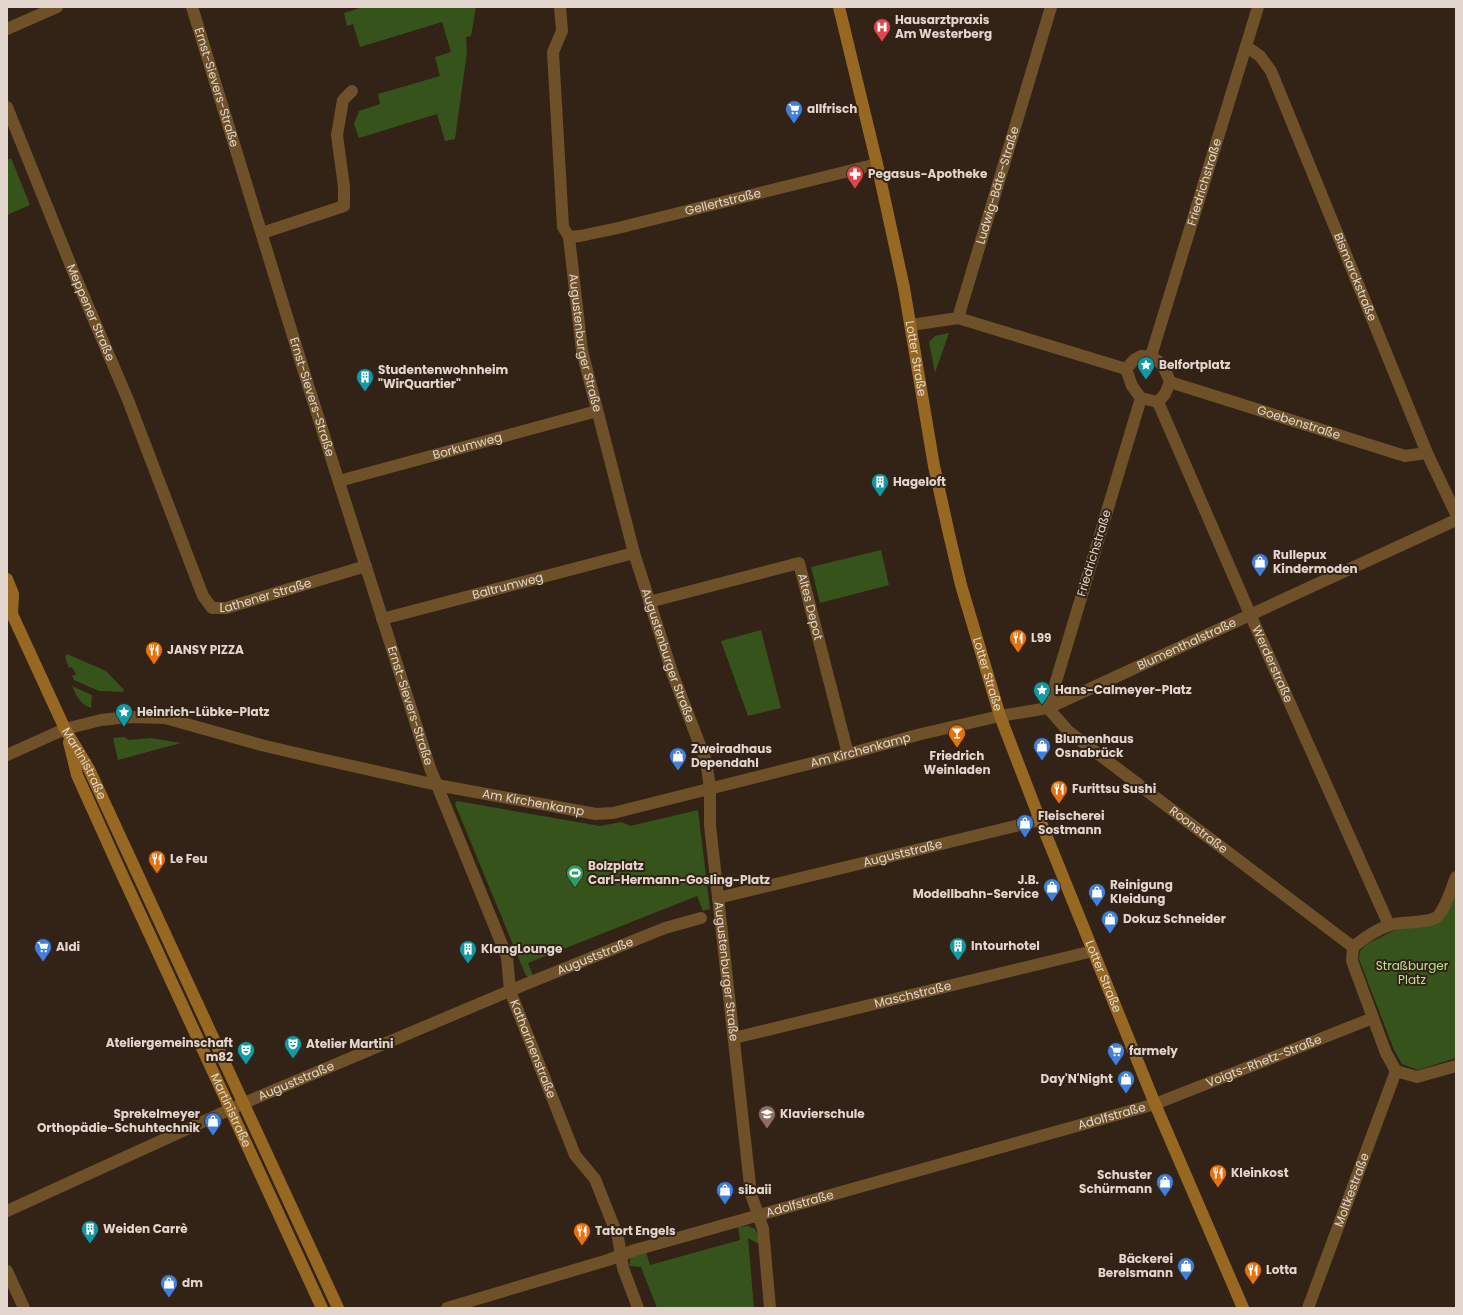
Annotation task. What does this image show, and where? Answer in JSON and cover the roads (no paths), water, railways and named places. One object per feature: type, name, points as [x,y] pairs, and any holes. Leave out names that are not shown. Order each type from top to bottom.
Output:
[{"type":"main road","name":"Lotter Straße","points":[[839,7],[877,164],[911,325],[934,466],[960,585],[1000,716],[1040,820],[1155,1104],[1244,1308]]},
{"type":"main road","points":[[7,579],[13,594],[9,613],[65,729]]},
{"type":"main road","name":"Martinistraße","points":[[65,729],[89,769],[338,1308]]},
{"type":"main road","name":"Martinistraße","points":[[65,729],[77,775],[229,1110],[322,1308]]},
{"type":"street","points":[[7,29],[57,7]]},
{"type":"street","name":"Ernst-Sievers-Straße","points":[[192,7],[412,716],[437,785]]},
{"type":"street","name":"Augustenburger Straße","points":[[560,7],[562,31],[553,52],[566,232],[582,351],[634,553],[673,675],[706,761],[710,788],[710,825],[751,1194],[764,1229],[770,1308]]},
{"type":"street","name":"Ludwig-Bäte-Straße","points":[[958,318],[1051,7]]},
{"type":"street","name":"Friedrichstraße","points":[[1151,356],[1247,47],[1258,7]]},
{"type":"street","name":"Bismarckstraße","points":[[1247,47],[1260,56],[1271,71],[1428,453],[1456,514]]},
{"type":"street","points":[[262,233],[344,206],[344,187],[337,136],[343,100],[352,92]]},
{"type":"street","name":"Meppener Straße","points":[[7,107],[71,266],[128,400],[174,519]]},
{"type":"street","name":"Gellertstraße","points":[[566,232],[580,236],[618,228],[877,164]]},
{"type":"street","points":[[911,325],[958,318],[1126,369]]},
{"type":"street","points":[[1141,356],[1151,356],[1165,367],[1170,382],[1165,394],[1158,402],[1142,398],[1132,386],[1126,369],[1134,360],[1141,356]]},
{"type":"street","name":"Goebenstraße","points":[[1170,382],[1405,456],[1428,453]]},
{"type":"street","name":"Friedrichstraße","points":[[1048,708],[1142,398]]},
{"type":"street","name":"Werderstraße","points":[[1158,402],[1250,614],[1389,925]]},
{"type":"street","name":"Borkumweg","points":[[339,481],[597,411]]},
{"type":"street","name":"Lathener Straße","points":[[174,519],[203,596],[212,608],[226,608],[366,566]]},
{"type":"street","name":"Blumenthalstraße","points":[[1000,716],[1048,708],[1456,520]]},
{"type":"street","name":"Baltrumweg","points":[[382,619],[634,553]]},
{"type":"street","name":"Altes Depot","points":[[650,602],[799,563],[848,754]]},
{"type":"street","name":"Roonstraße","points":[[1048,708],[1068,731],[1353,947]]},
{"type":"street","name":"Am Kirchenkamp","points":[[7,755],[65,729],[101,720],[129,717],[165,718],[261,745],[437,785],[596,814],[613,813],[848,754],[921,734],[1000,716]]},
{"type":"street","name":"Katharinenstraße","points":[[437,785],[507,957],[510,992],[575,1155],[595,1179],[618,1237],[623,1268],[638,1308]]},
{"type":"street","name":"Auguststraße","points":[[718,898],[1040,820]]},
{"type":"street","points":[[1456,877],[1437,918],[1426,922],[1402,922],[1389,925],[1364,938],[1353,947],[1352,961],[1386,1053],[1396,1071],[1417,1077],[1456,1066]]},
{"type":"street","name":"Auguststraße","points":[[7,1211],[244,1103],[665,928],[701,918]]},
{"type":"street","name":"Maschstraße","points":[[734,1038],[1093,951]]},
{"type":"street","name":"Voigts-Rhetz-Straße","points":[[1155,1104],[1373,1018]]},
{"type":"street","name":"Moltkestraße","points":[[1308,1308],[1396,1071]]},
{"type":"street","name":"Adolfstraße","points":[[447,1308],[635,1250],[1155,1104]]},
{"type":"street","points":[[7,1270],[24,1308]]},
{"type":"place","name":"Hausarztpraxis Am Westerberg","points":[[882,42]]},
{"type":"place","name":"allfrisch","points":[[794,124]]},
{"type":"place","name":"Pegasus-Apotheke","points":[[855,189]]},
{"type":"place","name":"Belfortplatz","points":[[1146,380]]},
{"type":"place","name":"Studentenwohnheim \"WirQuartier\"","points":[[365,392]]},
{"type":"place","name":"Hageloft","points":[[880,497]]},
{"type":"place","name":"Rullepux Kindermoden","points":[[1260,577]]},
{"type":"place","name":"L99","points":[[1018,653]]},
{"type":"place","name":"JANSY PIZZA","points":[[154,665]]},
{"type":"place","name":"Hans-Calmeyer-Platz","points":[[1042,705]]},
{"type":"place","name":"Heinrich-Lübke-Platz","points":[[124,727]]},
{"type":"place","name":"Friedrich Weinladen","points":[[957,748]]},
{"type":"place","name":"Blumenhaus Osnabrück","points":[[1042,761]]},
{"type":"place","name":"Zweiradhaus Dependahl","points":[[678,771]]},
{"type":"place","name":"Furittsu Sushi","points":[[1059,804]]},
{"type":"place","name":"Fleischerei Sostmann","points":[[1025,838]]},
{"type":"place","name":"Le Feu","points":[[157,874]]},
{"type":"place","name":"Bolzplatz Carl-Hermann-Gosling-Platz","points":[[575,888]]},
{"type":"place","name":"J.B. Modellbahn-Service","points":[[1052,902]]},
{"type":"place","name":"Reinigung Kleidung","points":[[1097,907]]},
{"type":"place","name":"Dokuz Schneider","points":[[1110,934]]},
{"type":"place","name":"Intourhotel","points":[[958,961]]},
{"type":"place","name":"Aldi","points":[[43,962]]},
{"type":"place","name":"KlangLounge","points":[[468,964]]},
{"type":"place","name":"Atelier Martini","points":[[293,1059]]},
{"type":"place","name":"Ateliergemeinschaft m82","points":[[246,1065]]},
{"type":"place","name":"farmely","points":[[1116,1066]]},
{"type":"place","name":"Day'N'Night","points":[[1126,1094]]},
{"type":"place","name":"Klavierschule","points":[[767,1129]]},
{"type":"place","name":"Sprekelmeyer Orthopädie-Schuhtechnik","points":[[213,1136]]},
{"type":"place","name":"Kleinkost","points":[[1218,1188]]},
{"type":"place","name":"Schuster Schürmann","points":[[1165,1197]]},
{"type":"place","name":"sibaii","points":[[725,1205]]},
{"type":"place","name":"Weiden Carrè","points":[[90,1244]]},
{"type":"place","name":"Tatort Engels","points":[[582,1246]]},
{"type":"place","name":"Bäckerei Berelsmann","points":[[1186,1281]]},
{"type":"place","name":"Lotta","points":[[1253,1285]]},
{"type":"place","name":"dm","points":[[169,1298]]},
{"type":"park label","name":"Straßburger Platz","points":[[1412,973]]}]
